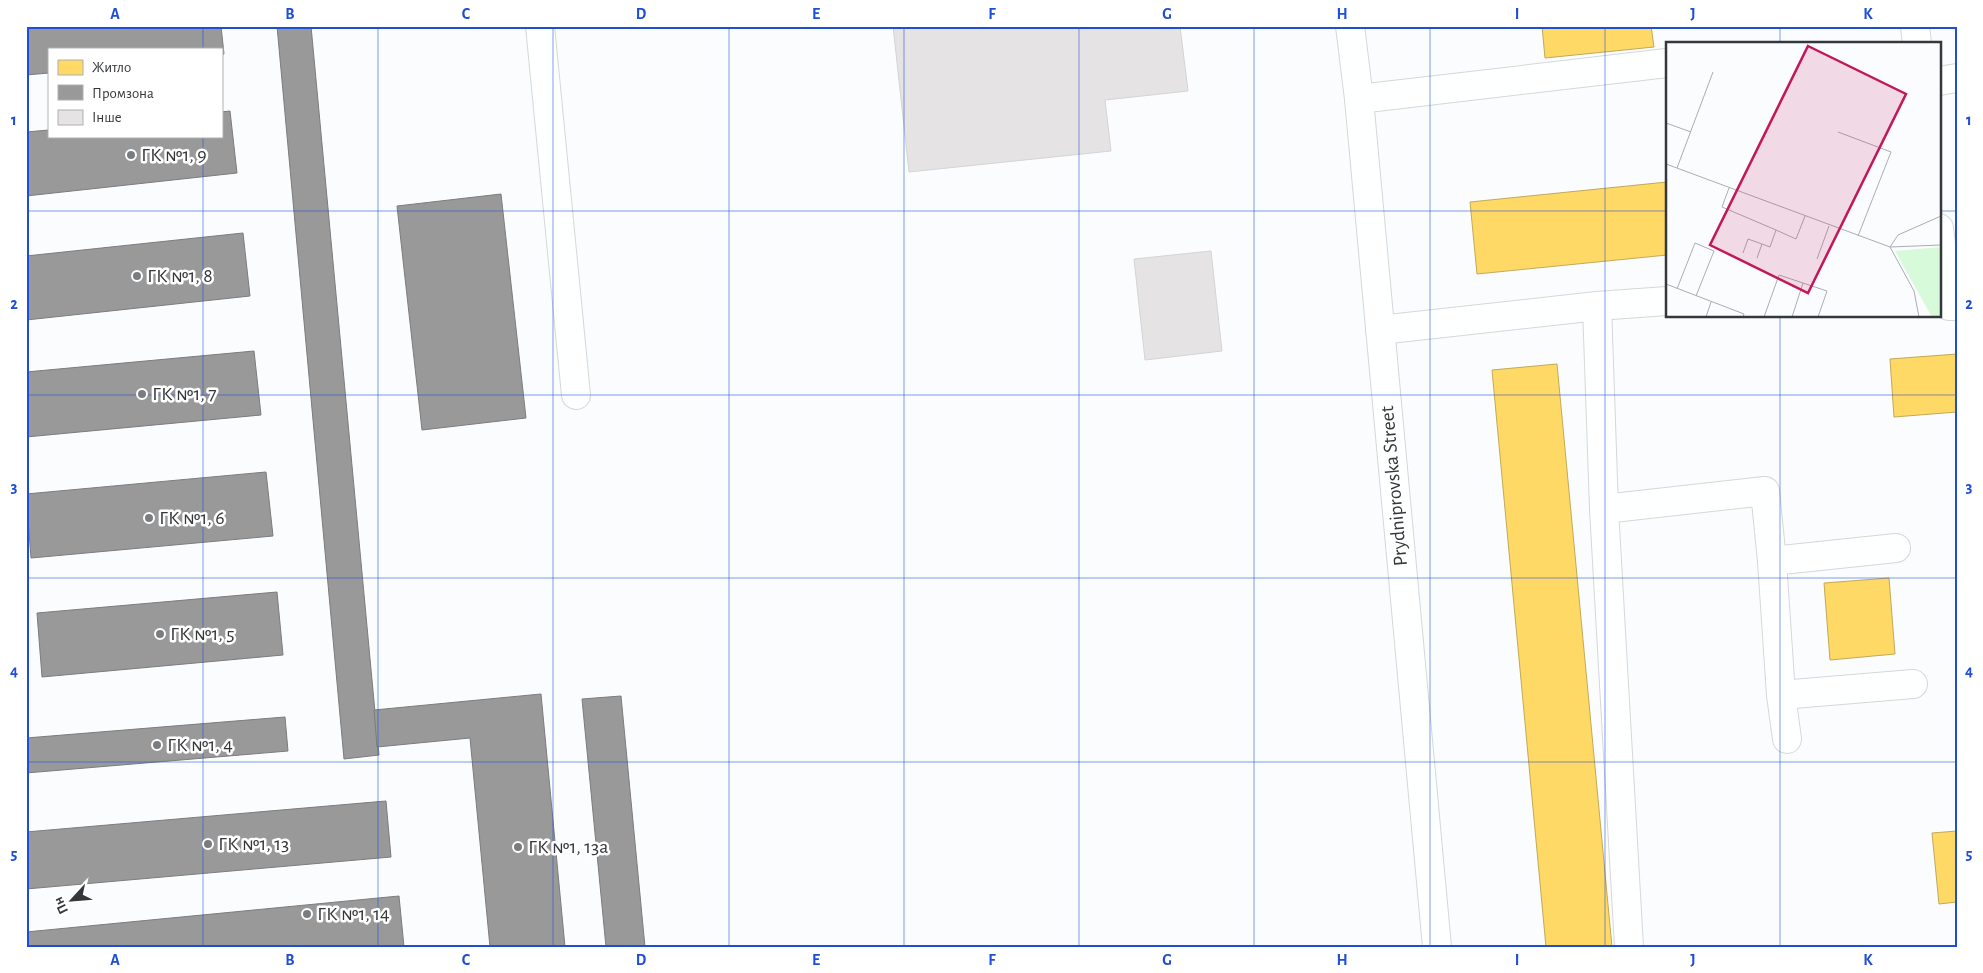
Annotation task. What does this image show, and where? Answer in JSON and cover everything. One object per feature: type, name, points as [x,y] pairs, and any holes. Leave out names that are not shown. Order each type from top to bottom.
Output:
[{"type":"street","points":[[540,26],[576,394]]},
{"type":"street","name":"Prydniprovska Street","points":[[1350,26],[1359,99],[1437,947]]},
{"type":"street","points":[[1914,26],[1917,42]]},
{"type":"street","points":[[1359,99],[1666,63]]},
{"type":"street","points":[[1940,81],[1957,78]]},
{"type":"street","points":[[1940,236],[1949,306],[1957,306]]},
{"type":"street","points":[[1380,330],[1597,306],[1666,301]]},
{"type":"street","points":[[1597,306],[1604,510],[1629,947]]},
{"type":"street","points":[[1604,510],[1765,491],[1781,694],[1787,739]]},
{"type":"street","points":[[1772,561],[1896,548]]},
{"type":"street","points":[[1781,694],[1913,684]]},
{"type":"building: Житло","points":[[1542,26],[1651,26],[1654,47],[1545,58]]},
{"type":"building: Житло","points":[[1666,182],[1666,255],[1477,274],[1470,202]]},
{"type":"building: Житло","points":[[1957,354],[1957,412],[1894,417],[1890,359]]},
{"type":"building: Житло","points":[[1557,364],[1612,947],[1546,947],[1492,370]]},
{"type":"building: Житло","points":[[1889,578],[1895,654],[1830,660],[1824,583]]},
{"type":"building: Житло","points":[[1957,831],[1957,902],[1939,904],[1932,833]]},
{"type":"building: Промзона","points":[[26,26],[221,26],[224,54],[222,55],[222,48],[48,48],[48,73],[26,75]]},
{"type":"building: Промзона","points":[[277,26],[311,26],[379,755],[344,759]]},
{"type":"building: Промзона","name":"ГК №1, 9","points":[[230,111],[237,173],[26,196],[26,132],[48,130],[48,138],[222,138],[222,112]]},
{"type":"building: Промзона","points":[[501,194],[526,418],[422,430],[397,206]]},
{"type":"building: Промзона","name":"ГК №1, 8","points":[[243,233],[250,296],[26,320],[26,256]]},
{"type":"building: Промзона","name":"ГК №1, 7","points":[[254,351],[261,415],[26,437],[26,372]]},
{"type":"building: Промзона","name":"ГК №1, 6","points":[[266,472],[273,536],[31,558],[26,494]]},
{"type":"building: Промзона","name":"ГК №1, 5","points":[[277,592],[283,655],[42,677],[37,613]]},
{"type":"building: Промзона","name":"ГК №1, 13а","points":[[541,694],[565,947],[490,947],[470,738],[377,747],[374,710]]},
{"type":"building: Промзона","points":[[621,696],[645,947],[606,947],[582,699]]},
{"type":"building: Промзона","name":"ГК №1, 4","points":[[285,717],[288,751],[26,773],[26,738]]},
{"type":"building: Промзона","name":"ГК №1, 13","points":[[386,801],[391,857],[26,889],[26,832]]},
{"type":"building: Промзона","name":"ГК №1, 14","points":[[399,896],[404,947],[26,947],[26,932]]},
{"type":"building: Інше","points":[[893,26],[1096,26],[1097,29],[1122,26],[1180,26],[1188,91],[1105,100],[1111,151],[909,172]]},
{"type":"building: Інше","points":[[1211,251],[1222,351],[1145,360],[1134,259]]},
{"type":"place","name":"ГК №1, 9","points":[[131,155]]},
{"type":"place","name":"ГК №1, 8","points":[[137,276]]},
{"type":"place","name":"ГК №1, 7","points":[[142,394]]},
{"type":"place","name":"ГК №1, 6","points":[[149,518]]},
{"type":"place","name":"ГК №1, 5","points":[[160,634]]},
{"type":"place","name":"ГК №1, 4","points":[[157,745]]},
{"type":"place","name":"ГК №1, 13","points":[[208,844]]},
{"type":"place","name":"ГК №1, 13а","points":[[518,847]]},
{"type":"place","name":"ГК №1, 14","points":[[307,914]]}]
